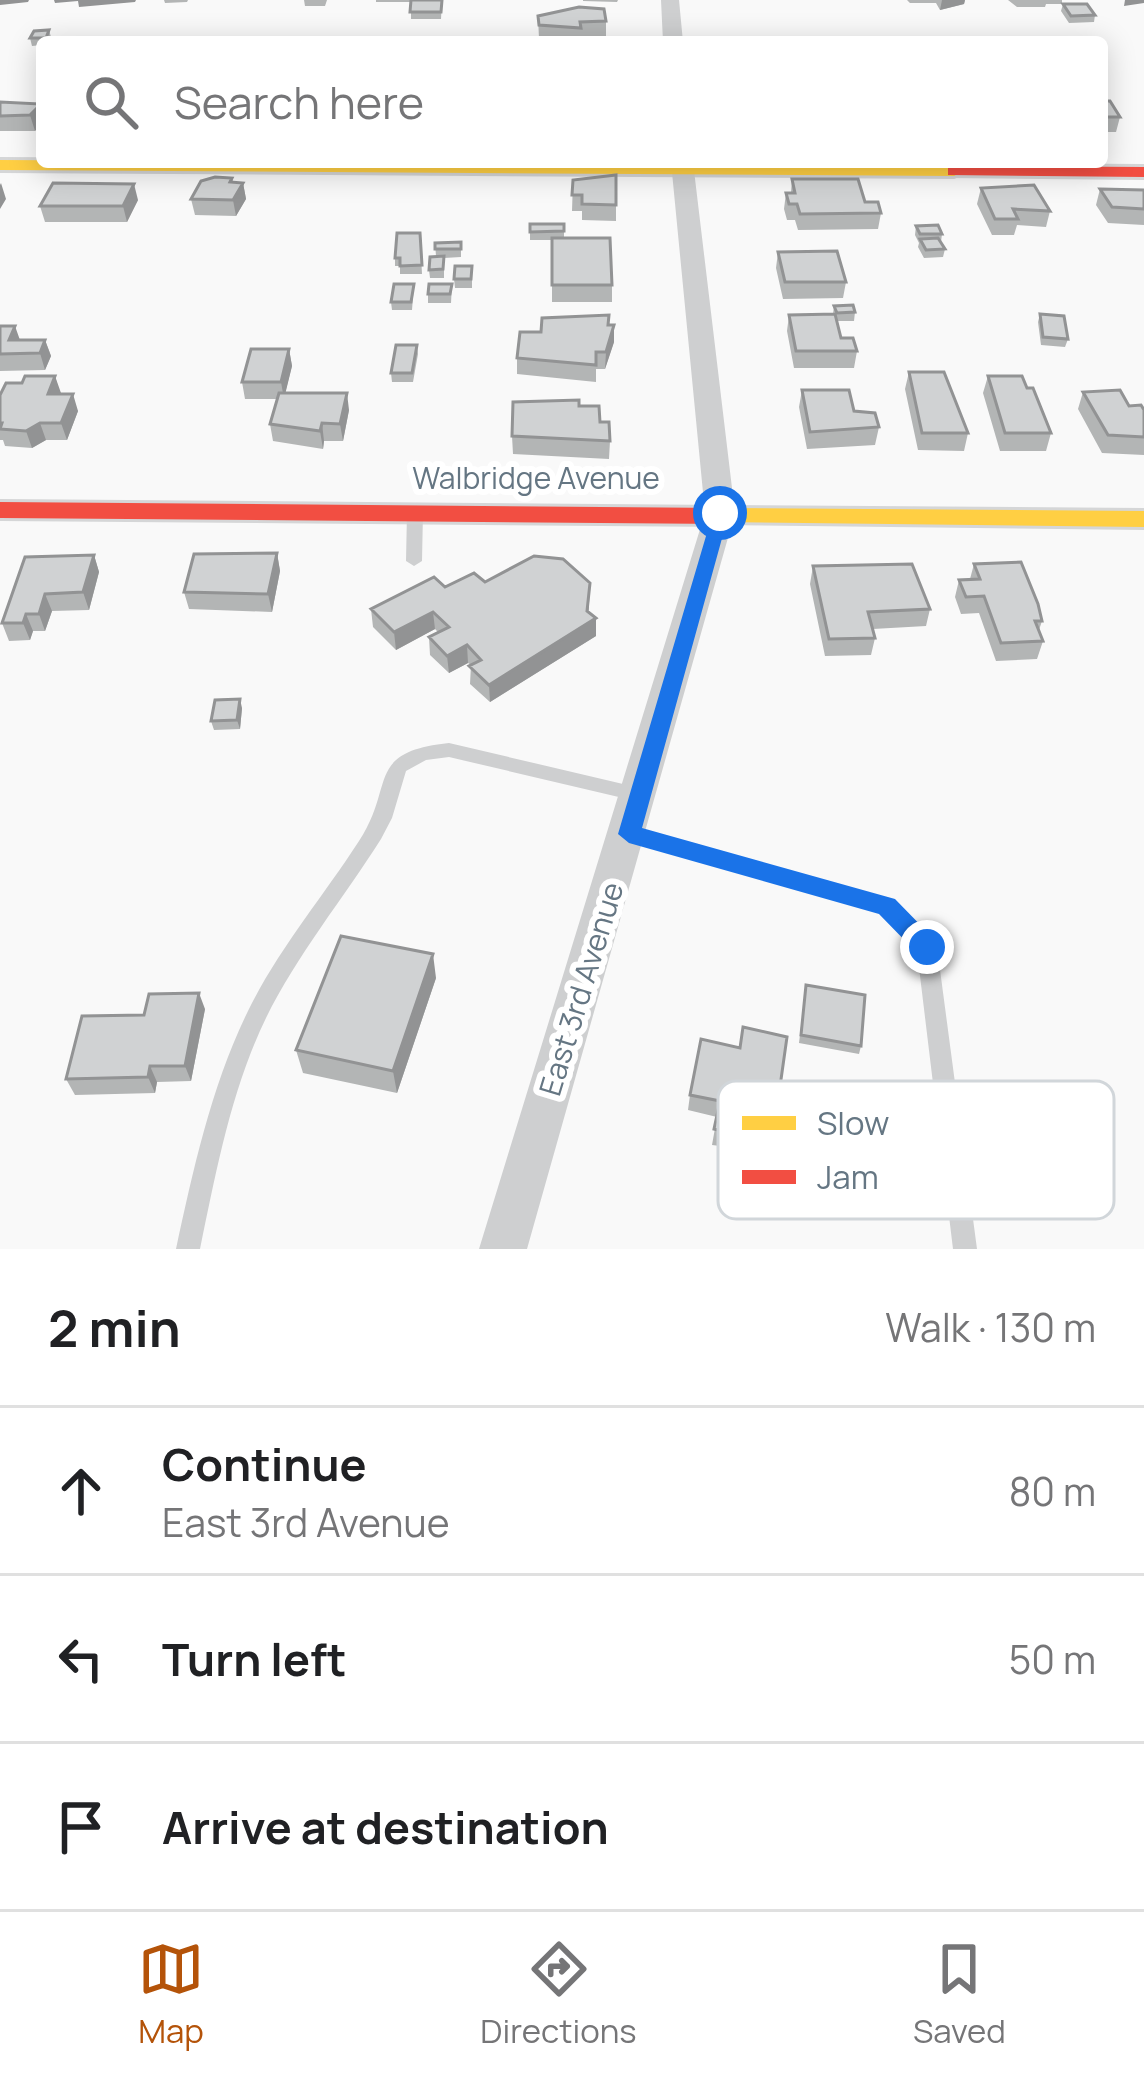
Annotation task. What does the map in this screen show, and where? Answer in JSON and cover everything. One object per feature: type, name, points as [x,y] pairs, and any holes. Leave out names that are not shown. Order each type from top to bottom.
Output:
[{"type":"street","points":[[670,0],[673,36]]},
{"type":"street","points":[[0,165],[36,165]]},
{"type":"street","name":"East 3rd Avenue","points":[[503,1249],[720,513],[682,168]]},
{"type":"street","points":[[880,168],[1144,172]]},
{"type":"street","name":"Walbridge Avenue","points":[[0,510],[1144,519]]},
{"type":"lane","points":[[414,561],[415,512]]},
{"type":"lane","points":[[188,1249],[201,1185],[248,1034],[379,828],[390,778],[404,760],[424,751],[449,749],[640,796]]},
{"type":"lane","points":[[629,834],[886,906],[927,947],[943,1081]]},
{"type":"lane","points":[[960,1219],[964,1249]]},
{"type":"building","points":[[411,0],[442,0],[441,12],[410,12]]},
{"type":"building","points":[[1063,4],[1087,4],[1095,15],[1071,16]]},
{"type":"building","points":[[579,7],[604,9],[606,21],[580,22],[581,28],[539,25],[538,16]]},
{"type":"building","points":[[49,30],[47,36],[30,38],[34,31]]},
{"type":"building","points":[[1108,101],[1110,101],[1120,117],[1108,117]]},
{"type":"building","points":[[0,102],[36,104],[30,115],[0,116]]},
{"type":"building","points":[[616,175],[616,205],[582,204],[582,195],[572,195],[573,180]]},
{"type":"building","points":[[215,177],[243,183],[233,200],[191,199],[201,181]]},
{"type":"building","points":[[792,179],[858,179],[865,202],[878,202],[881,213],[800,214],[797,204],[789,204],[786,193],[795,193]]},
{"type":"building","points":[[53,183],[134,184],[123,206],[40,206]]},
{"type":"building","points":[[1034,185],[1050,211],[1013,209],[1018,219],[995,219],[981,188]]},
{"type":"building","points":[[1100,189],[1144,190],[1144,209],[1112,207]]},
{"type":"building","points":[[530,224],[564,224],[564,231],[530,232]]},
{"type":"building","points":[[938,225],[942,234],[920,234],[916,226]]},
{"type":"building","points":[[397,233],[420,233],[422,265],[400,266],[400,258],[395,258]]},
{"type":"building","points":[[552,238],[610,238],[612,285],[552,285]]},
{"type":"building","points":[[938,238],[945,249],[926,250],[920,239]]},
{"type":"building","points":[[461,242],[461,249],[435,249],[435,243]]},
{"type":"building","points":[[837,251],[846,282],[785,282],[778,252]]},
{"type":"building","points":[[444,256],[443,269],[429,270],[430,257]]},
{"type":"building","points":[[455,266],[472,266],[471,279],[454,279]]},
{"type":"building","points":[[394,284],[414,284],[411,302],[391,302]]},
{"type":"building","points":[[429,284],[452,284],[450,294],[428,294]]},
{"type":"building","points":[[853,305],[855,312],[837,313],[834,306]]},
{"type":"building","points":[[835,314],[841,338],[853,338],[857,351],[796,351],[789,315]]},
{"type":"building","points":[[1040,314],[1064,316],[1068,339],[1043,337]]},
{"type":"building","points":[[609,315],[608,325],[614,325],[606,352],[596,352],[596,365],[517,358],[520,332],[541,332],[542,318]]},
{"type":"building","points":[[0,326],[15,326],[9,340],[45,340],[40,353],[0,354]]},
{"type":"building","points":[[396,345],[417,345],[412,373],[391,373]]},
{"type":"building","points":[[251,349],[289,349],[281,382],[242,382]]},
{"type":"building","points":[[909,372],[944,372],[968,433],[922,433]]},
{"type":"building","points":[[25,376],[55,376],[48,394],[73,394],[61,423],[40,423],[26,431],[0,429],[0,395],[6,383],[22,383]]},
{"type":"building","points":[[988,376],[1022,376],[1027,388],[1033,388],[1051,433],[1005,433]]},
{"type":"building","points":[[802,390],[849,390],[854,411],[875,413],[879,427],[810,432]]},
{"type":"building","points":[[1120,390],[1129,406],[1141,405],[1144,410],[1144,437],[1108,435],[1083,392]]},
{"type":"building","points":[[279,393],[347,393],[340,424],[322,423],[320,431],[270,424]]},
{"type":"building","points":[[579,400],[579,406],[599,406],[600,422],[609,422],[610,441],[512,436],[513,402]]},
{"type":"building","points":[[277,553],[268,594],[184,592],[194,554]]},
{"type":"building","points":[[94,555],[83,592],[45,594],[39,614],[26,614],[23,623],[2,623],[25,557]]},
{"type":"building","points":[[534,556],[563,559],[590,583],[587,611],[596,618],[489,685],[469,666],[481,660],[467,645],[447,656],[429,637],[449,627],[433,612],[394,632],[371,609],[434,577],[445,587],[474,573],[485,582]]},
{"type":"building","points":[[1021,562],[1038,604],[1042,621],[1035,621],[1043,641],[1001,643],[984,596],[966,597],[959,580],[980,579],[974,564]]},
{"type":"building","points":[[912,564],[930,609],[868,612],[875,638],[829,639],[813,566]]},
{"type":"building","points":[[240,699],[237,720],[211,721],[215,700]]},
{"type":"building","points":[[341,936],[433,954],[393,1071],[296,1050]]},
{"type":"building","points":[[806,985],[865,995],[861,1046],[801,1035]]},
{"type":"building","points":[[199,993],[185,1066],[150,1066],[148,1077],[66,1079],[82,1016],[144,1015],[149,994]]},
{"type":"building","points":[[743,1027],[787,1037],[781,1081],[718,1081],[718,1101],[690,1095],[701,1039],[740,1048]]},
{"type":"traffic: slow","points":[[0,165],[36,165]]},
{"type":"traffic: slow","points":[[477,168],[954,171]]},
{"type":"traffic: slow","points":[[725,516],[1144,519]]},
{"type":"traffic: jam","points":[[954,171],[1144,172]]},
{"type":"traffic: jam","points":[[0,510],[725,516]]},
{"type":"route","points":[[720,513],[629,834],[886,906],[927,947]]}]
